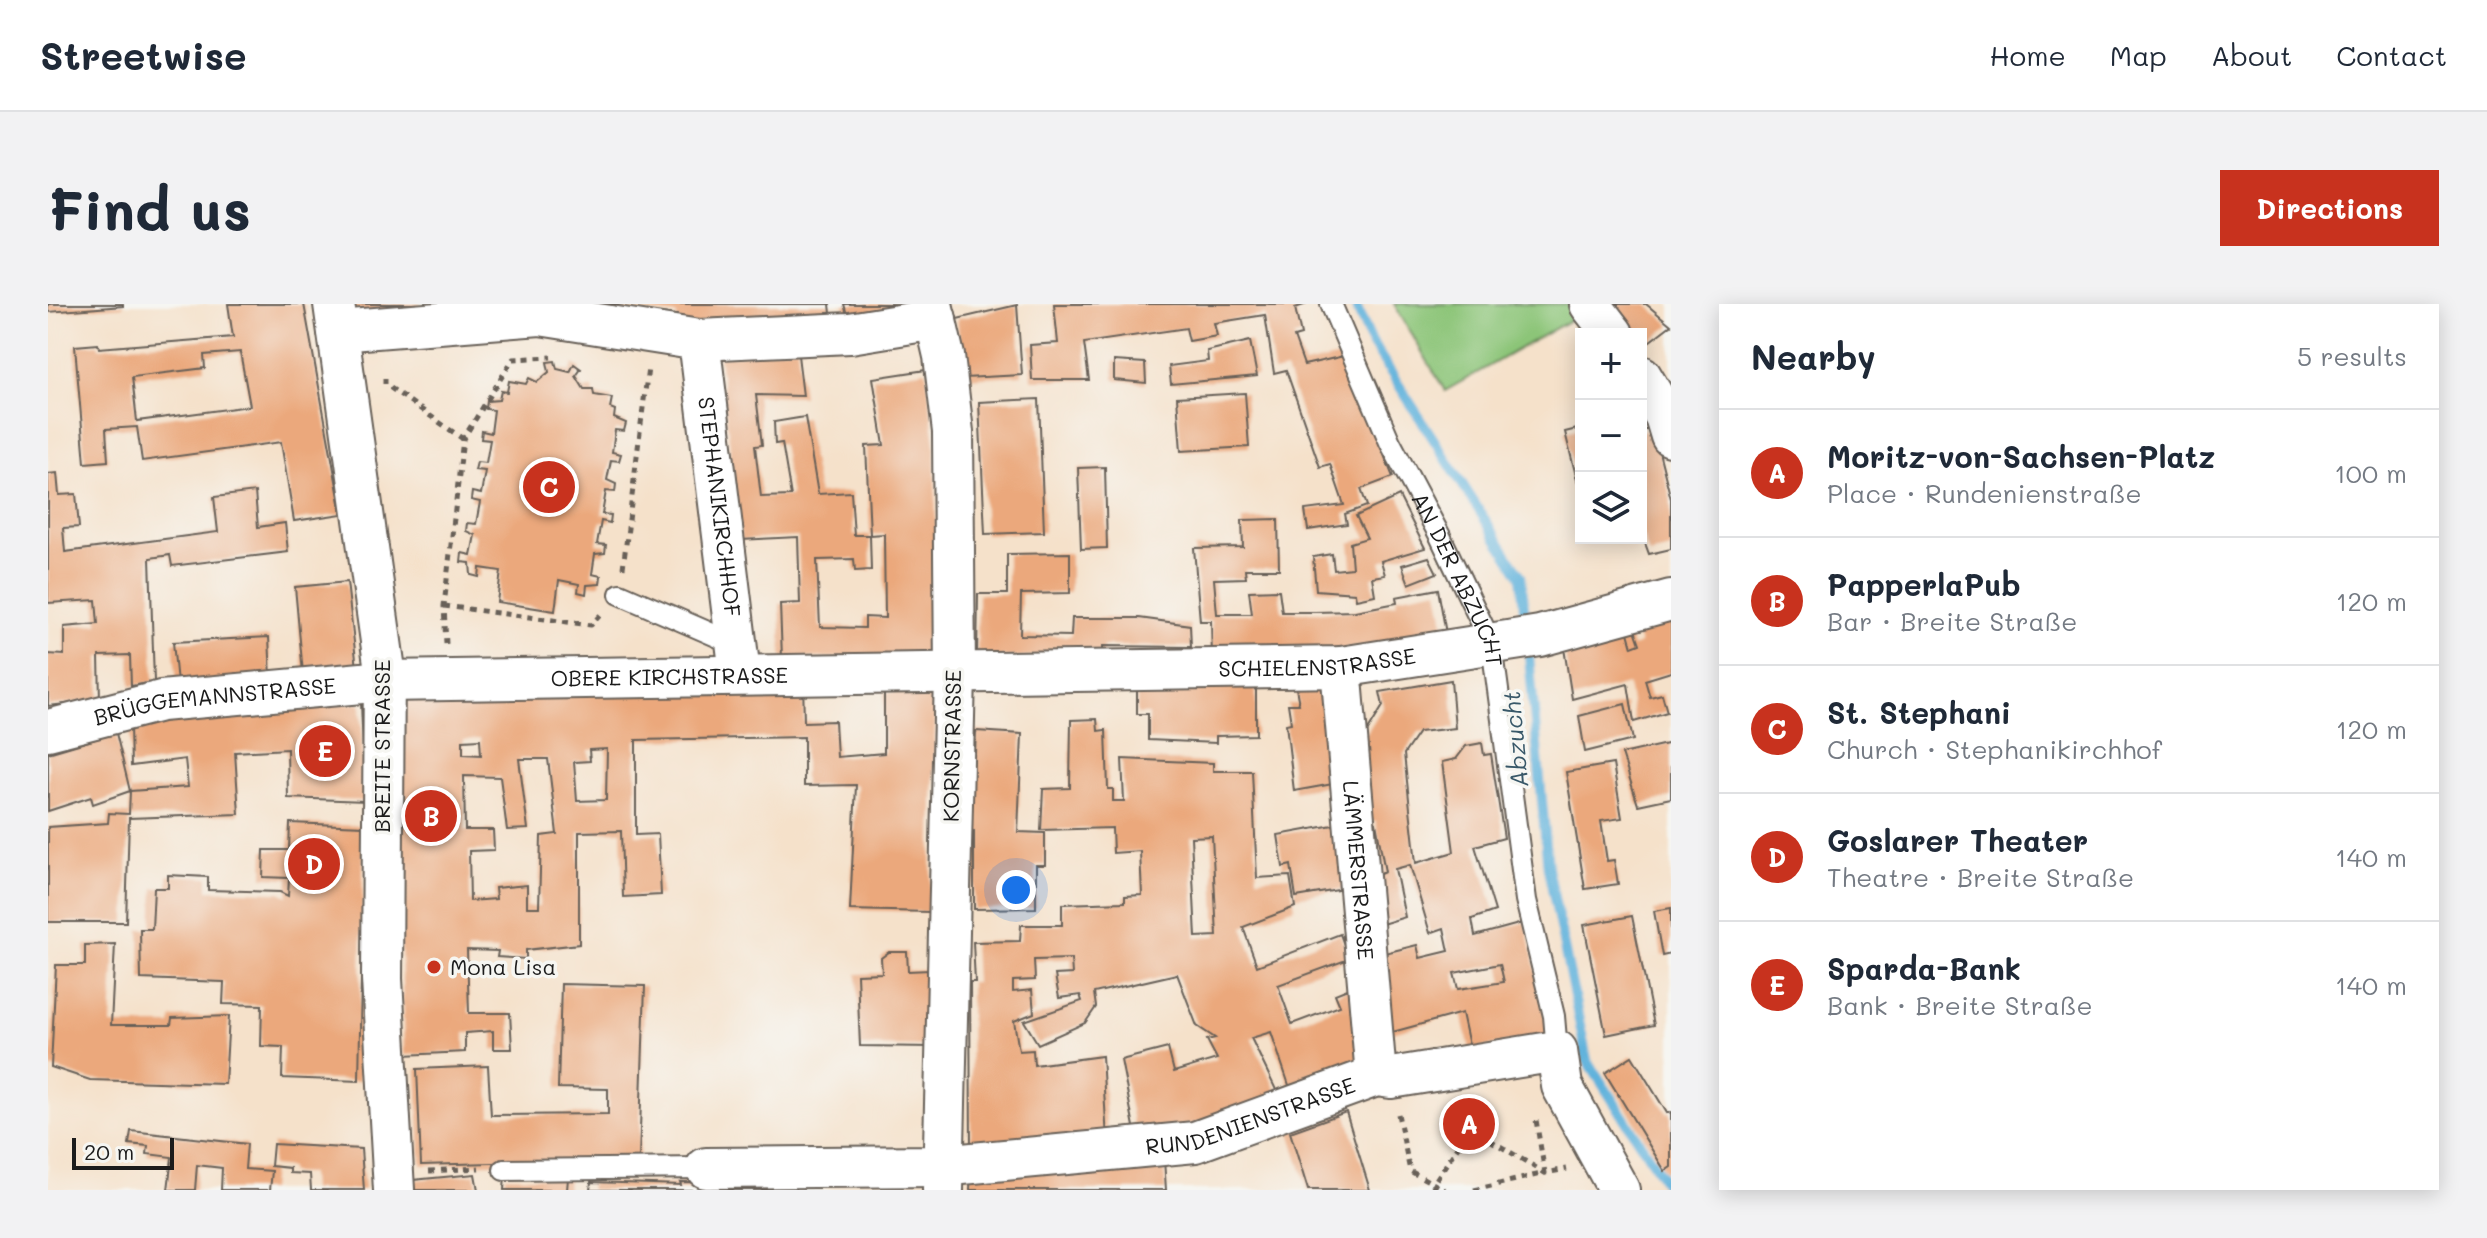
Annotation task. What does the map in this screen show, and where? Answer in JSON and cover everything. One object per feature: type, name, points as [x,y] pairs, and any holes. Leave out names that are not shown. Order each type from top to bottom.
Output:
[{"type":"street","points":[[1590,304],[1608,328]]},
{"type":"street","points":[[336,318],[540,315],[699,340],[850,333],[934,312]]},
{"type":"street","name":"KORNSTRASSE","points":[[934,312],[953,432],[955,674],[942,1178]]},
{"type":"street","name":"BREITE STRASSE","points":[[336,318],[384,681],[382,979],[393,1182]]},
{"type":"street","name":"STEPHANIKIRCHHOF","points":[[699,340],[737,659]]},
{"type":"street","points":[[1647,386],[1665,416],[1671,436]]},
{"type":"street","name":"SCHIELENSTRASSE","points":[[955,674],[1341,667],[1515,641],[1671,600]]},
{"type":"street","name":"OBERE KIRCHSTRASSE","points":[[384,681],[737,659],[955,674]]},
{"type":"street","name":"LÄMMERSTRASSE","points":[[1341,667],[1384,1077]]},
{"type":"street","name":"BRÜGGEMANNSTRASSE","points":[[48,730],[161,701],[384,681]]},
{"type":"street","name":"RUNDENIENSTRASSE","points":[[706,1168],[942,1178],[1195,1142],[1384,1077],[1557,1051]]},
{"type":"street","name":"AN DER ABZUCHT","points":[[1557,1051],[1562,1086],[1612,1177]]},
{"type":"lane","name":"AN DER ABZUCHT","points":[[1331,304],[1390,442],[1440,536],[1515,641],[1526,900],[1554,1016],[1557,1051]]},
{"type":"lane","points":[[620,594],[737,659]]},
{"type":"lane","points":[[493,1169],[706,1168]]},
{"type":"path","points":[[446,648],[444,606],[463,439],[513,359],[566,358]]},
{"type":"path","points":[[444,606],[591,625],[620,594],[649,369],[635,367]]},
{"type":"path","points":[[385,384],[463,439]]},
{"type":"path","points":[[1384,1077],[1410,1171],[1433,1187],[1445,1190]]},
{"type":"path","points":[[1433,1187],[1459,1145],[1453,1115],[1483,1109],[1490,1140]]},
{"type":"path","points":[[1459,1145],[1490,1140],[1545,1173]]},
{"type":"path","points":[[393,1182],[493,1169]]},
{"type":"path","points":[[1474,1190],[1545,1173],[1612,1177]]},
{"type":"green space","points":[[1394,304],[1567,304],[1579,315],[1445,391]]},
{"type":"building","points":[[48,304],[123,304],[123,306],[48,312]]},
{"type":"building","points":[[228,304],[304,304],[342,514],[294,521],[281,442],[142,461],[137,427],[106,429],[108,461],[85,463],[75,346],[98,344],[99,348],[233,337]],"holes":[[[240,352],[250,406],[137,421],[132,377],[205,368],[204,355]]]},
{"type":"building","points":[[350,304],[420,304],[421,312],[352,319]]},
{"type":"building","points":[[591,304],[830,304],[832,323],[676,328],[677,315]]},
{"type":"building","points":[[844,304],[905,304],[849,322]]},
{"type":"building","points":[[1054,304],[1307,304],[1295,308],[1301,335],[1294,337],[1304,365],[1344,356],[1393,477],[1361,489],[1367,506],[1345,514],[1347,524],[1308,530],[1305,510],[1344,505],[1330,464],[1320,467],[1286,370],[1274,373],[1265,315],[1214,323],[1217,336],[1189,341],[1186,328],[1084,343],[1089,380],[1032,380],[1030,345],[1058,343]]},
{"type":"building","points":[[1612,304],[1646,304],[1671,325],[1647,343],[1647,328],[1622,328]]},
{"type":"building","points":[[1017,305],[1022,375],[964,378],[957,319]]},
{"type":"building","points":[[1250,341],[1257,376],[1171,384],[1169,366],[1208,361],[1207,351]]},
{"type":"building","points":[[797,347],[803,396],[756,395],[762,445],[755,446],[761,497],[791,496],[782,443],[775,444],[774,422],[805,417],[818,494],[851,492],[854,535],[870,535],[866,446],[884,445],[873,378],[926,370],[935,442],[937,657],[782,658],[780,604],[800,603],[798,537],[741,540],[719,357]],"holes":[[[884,534],[885,618],[865,617],[865,628],[820,627],[817,560],[854,559],[855,571],[871,570],[870,535]]]},
{"type":"building","points":[[555,361],[557,369],[570,372],[574,364],[581,369],[576,376],[584,389],[593,389],[594,395],[612,398],[610,408],[615,410],[614,418],[626,423],[624,431],[615,430],[612,452],[621,454],[619,461],[611,460],[607,480],[616,484],[615,492],[606,491],[602,514],[611,515],[610,523],[601,521],[597,544],[606,545],[605,553],[595,554],[592,574],[601,576],[600,584],[587,585],[586,594],[578,592],[579,584],[559,580],[555,611],[497,602],[501,571],[480,568],[479,577],[471,575],[470,563],[461,562],[462,553],[471,555],[475,535],[466,531],[467,523],[476,524],[480,502],[471,500],[472,492],[481,494],[485,471],[475,470],[477,462],[486,463],[490,440],[481,439],[482,431],[491,433],[494,410],[486,409],[487,401],[499,400],[501,391],[507,392],[509,381],[526,384],[529,378],[537,382],[549,372],[547,362]]},
{"type":"building","points":[[1114,361],[1145,363],[1146,383],[1114,380]]},
{"type":"building","points":[[1245,393],[1249,447],[1181,451],[1177,397]]},
{"type":"building","points":[[1039,399],[1044,532],[985,534],[979,402]]},
{"type":"building","points":[[1653,428],[1671,499],[1671,549],[1649,554],[1645,544],[1647,430]]},
{"type":"building","points":[[1575,430],[1575,472],[1565,432]]},
{"type":"building","points":[[1105,467],[1107,548],[1081,549],[1078,468]]},
{"type":"building","points":[[57,473],[59,495],[76,494],[79,527],[63,528],[65,552],[218,532],[214,497],[255,492],[258,527],[285,523],[288,552],[172,566],[170,555],[150,558],[154,682],[131,686],[130,655],[99,656],[100,700],[48,706],[48,654],[64,655],[64,627],[98,624],[96,600],[48,603],[48,474]]},
{"type":"building","points":[[1399,496],[1425,548],[1381,561],[1385,575],[1372,577],[1375,595],[1356,599],[1355,593],[1316,590],[1313,557],[1332,554],[1334,570],[1352,568],[1350,543],[1367,538],[1356,516]]},
{"type":"building","points":[[1278,519],[1279,569],[1245,569],[1246,578],[1214,579],[1217,614],[1252,614],[1249,591],[1279,590],[1282,612],[1315,612],[1355,611],[1397,603],[1396,597],[1438,589],[1447,639],[1256,658],[1212,656],[1211,621],[1200,621],[1194,548],[1243,547],[1242,520]]},
{"type":"building","points":[[1070,553],[1070,593],[1021,594],[1020,635],[1071,636],[1072,618],[1139,618],[1190,625],[1191,647],[1103,646],[1103,654],[977,658],[978,594],[1007,594],[1007,554]]},
{"type":"building","points":[[1429,557],[1437,573],[1409,584],[1402,565]]},
{"type":"building","points":[[347,582],[357,668],[303,673],[295,587]]},
{"type":"building","points":[[1671,616],[1671,672],[1645,680],[1650,697],[1662,694],[1667,712],[1634,722],[1628,684],[1572,699],[1564,648],[1627,629],[1632,647],[1640,644],[1634,627]]},
{"type":"building","points":[[269,637],[271,678],[177,683],[173,642]]},
{"type":"building","points":[[1256,679],[1256,735],[1216,736],[1216,743],[1148,740],[1148,714],[1137,714],[1137,684]]},
{"type":"building","points":[[1324,680],[1344,782],[1294,791],[1286,724],[1291,723],[1288,704],[1299,704],[1295,683]]},
{"type":"building","points":[[1451,680],[1455,728],[1419,732],[1404,754],[1416,863],[1454,852],[1442,762],[1456,759],[1466,746],[1482,743],[1484,755],[1491,754],[1504,838],[1475,846],[1495,911],[1472,919],[1475,936],[1526,922],[1549,1035],[1470,1050],[1462,1013],[1389,1033],[1373,956],[1417,945],[1420,958],[1449,951],[1444,928],[1430,933],[1410,865],[1395,869],[1405,917],[1379,925],[1373,877],[1385,872],[1376,822],[1369,822],[1364,737],[1383,706],[1380,692]],"holes":[[[1500,964],[1504,982],[1458,989],[1454,973]]]},
{"type":"building","points":[[803,681],[804,722],[835,721],[837,757],[884,753],[884,692],[936,692],[930,912],[850,910],[856,785],[804,786],[804,737],[636,740],[636,835],[658,834],[661,895],[623,897],[621,831],[579,832],[579,944],[526,950],[526,959],[497,957],[498,951],[467,950],[469,1013],[510,1013],[512,1049],[493,1049],[493,1031],[465,1033],[465,1052],[404,1055],[397,801],[403,697]],"holes":[[[480,739],[481,755],[463,754],[463,740]],[[607,749],[606,800],[577,801],[574,762],[590,761],[589,750]],[[519,759],[548,759],[557,834],[541,836],[539,907],[527,907],[527,885],[495,888],[496,899],[470,901],[469,851],[494,850],[493,830],[465,830],[464,776],[500,777],[507,830],[528,829]]]},
{"type":"building","points":[[361,703],[365,801],[288,798],[287,749],[235,752],[239,814],[129,818],[126,922],[48,922],[48,827],[108,823],[109,813],[129,814],[130,791],[188,787],[185,759],[131,766],[130,726],[230,709]]},
{"type":"building","points":[[1625,704],[1633,740],[1585,752],[1579,716]]},
{"type":"building","points":[[1097,719],[1098,731],[1106,730],[1108,789],[1113,789],[1113,801],[1124,801],[1122,759],[1213,763],[1213,771],[1252,771],[1257,878],[1290,876],[1295,907],[1243,927],[1257,966],[1340,934],[1349,959],[1278,985],[1292,1024],[1340,1006],[1335,994],[1355,986],[1363,1062],[1290,1088],[1271,1032],[1251,1038],[1278,1094],[1215,1119],[1136,1137],[1121,1060],[1168,1048],[1174,1072],[1217,1059],[1207,1040],[1215,1038],[1197,1026],[1177,974],[1094,993],[1096,1007],[1085,1023],[1038,1044],[1024,1021],[1082,1001],[1080,995],[1059,998],[1055,975],[1072,974],[1071,959],[1034,960],[1035,980],[1013,981],[1013,992],[1032,990],[1034,1013],[1014,1021],[1019,1051],[1033,1050],[1034,1065],[1102,1056],[1107,1140],[971,1153],[970,982],[975,982],[973,942],[1020,941],[1021,925],[1062,925],[1062,904],[1125,902],[1125,896],[1142,895],[1140,851],[1113,853],[1112,828],[1041,830],[1043,789],[1070,788],[1071,720]],"holes":[[[1212,836],[1217,936],[1196,937],[1191,837]]]},
{"type":"building","points":[[976,731],[1022,734],[1018,832],[1045,833],[1045,865],[1036,865],[1036,908],[974,909],[974,831],[961,832],[965,753],[975,753]]},
{"type":"building","points":[[116,733],[130,791],[93,804],[91,797],[48,811],[48,753]]},
{"type":"building","points":[[1671,743],[1671,798],[1638,805],[1622,754]]},
{"type":"building","points":[[1613,764],[1622,818],[1601,821],[1607,861],[1614,860],[1618,884],[1585,889],[1566,772]]},
{"type":"building","points":[[290,823],[364,826],[359,1081],[282,1078],[283,1047],[261,1046],[262,1005],[223,1004],[224,982],[141,979],[140,929],[152,929],[154,888],[168,888],[168,875],[208,877],[208,890],[280,892],[288,896],[289,878],[263,877],[264,850],[289,850]]},
{"type":"building","points":[[1339,824],[1350,888],[1296,897],[1291,865],[1283,867],[1278,835]]},
{"type":"building","points":[[1671,908],[1671,954],[1662,956],[1654,911]]},
{"type":"building","points":[[1632,916],[1654,1025],[1606,1035],[1584,925]]},
{"type":"building","points":[[115,944],[111,1025],[171,1025],[172,1018],[229,1016],[225,1084],[90,1080],[51,1067],[56,965],[85,965],[85,945]]},
{"type":"building","points":[[889,952],[907,952],[908,971],[930,970],[933,1047],[860,1046],[857,974],[882,973],[881,958]]},
{"type":"building","points":[[561,984],[645,986],[639,1159],[421,1165],[417,1069],[488,1066],[491,1115],[608,1114],[608,1089],[558,1088]]},
{"type":"building","points":[[1632,1056],[1667,1113],[1671,1112],[1671,1167],[1665,1171],[1605,1073]]},
{"type":"building","points":[[1346,1112],[1370,1190],[1308,1190],[1290,1132]]},
{"type":"building","points":[[131,1131],[247,1144],[245,1169],[272,1171],[270,1190],[221,1190],[222,1168],[197,1165],[195,1190],[168,1190],[172,1157],[147,1154],[148,1146],[129,1144]]},
{"type":"building","points":[[273,1144],[361,1149],[364,1190],[311,1190],[310,1174],[290,1173],[290,1168],[271,1166]]},
{"type":"building","points":[[1164,1159],[1166,1190],[970,1190],[971,1171]]},
{"type":"building","points":[[475,1174],[478,1190],[415,1190],[413,1180]]},
{"type":"building","points":[[505,1176],[568,1178],[567,1190],[504,1190]]},
{"type":"building","points":[[591,1182],[681,1185],[680,1182],[783,1183],[783,1190],[590,1190]]},
{"type":"waterway","name":"Abzucht","points":[[1355,304],[1372,343],[1521,576],[1526,629]]},
{"type":"waterway","name":"Abzucht","points":[[1528,645],[1548,868],[1587,1060],[1670,1190]]},
{"type":"place","name":"St. Stephani","points":[[549,487]]},
{"type":"place","name":"Sparda-Bank","points":[[325,751]]},
{"type":"place","name":"PapperlaPub","points":[[431,816]]},
{"type":"place","name":"Goslarer Theater","points":[[314,864]]},
{"type":"place","name":"Mona Lisa","points":[[434,967]]},
{"type":"place","name":"Moritz-von-Sachsen-Platz","points":[[1469,1124]]}]
